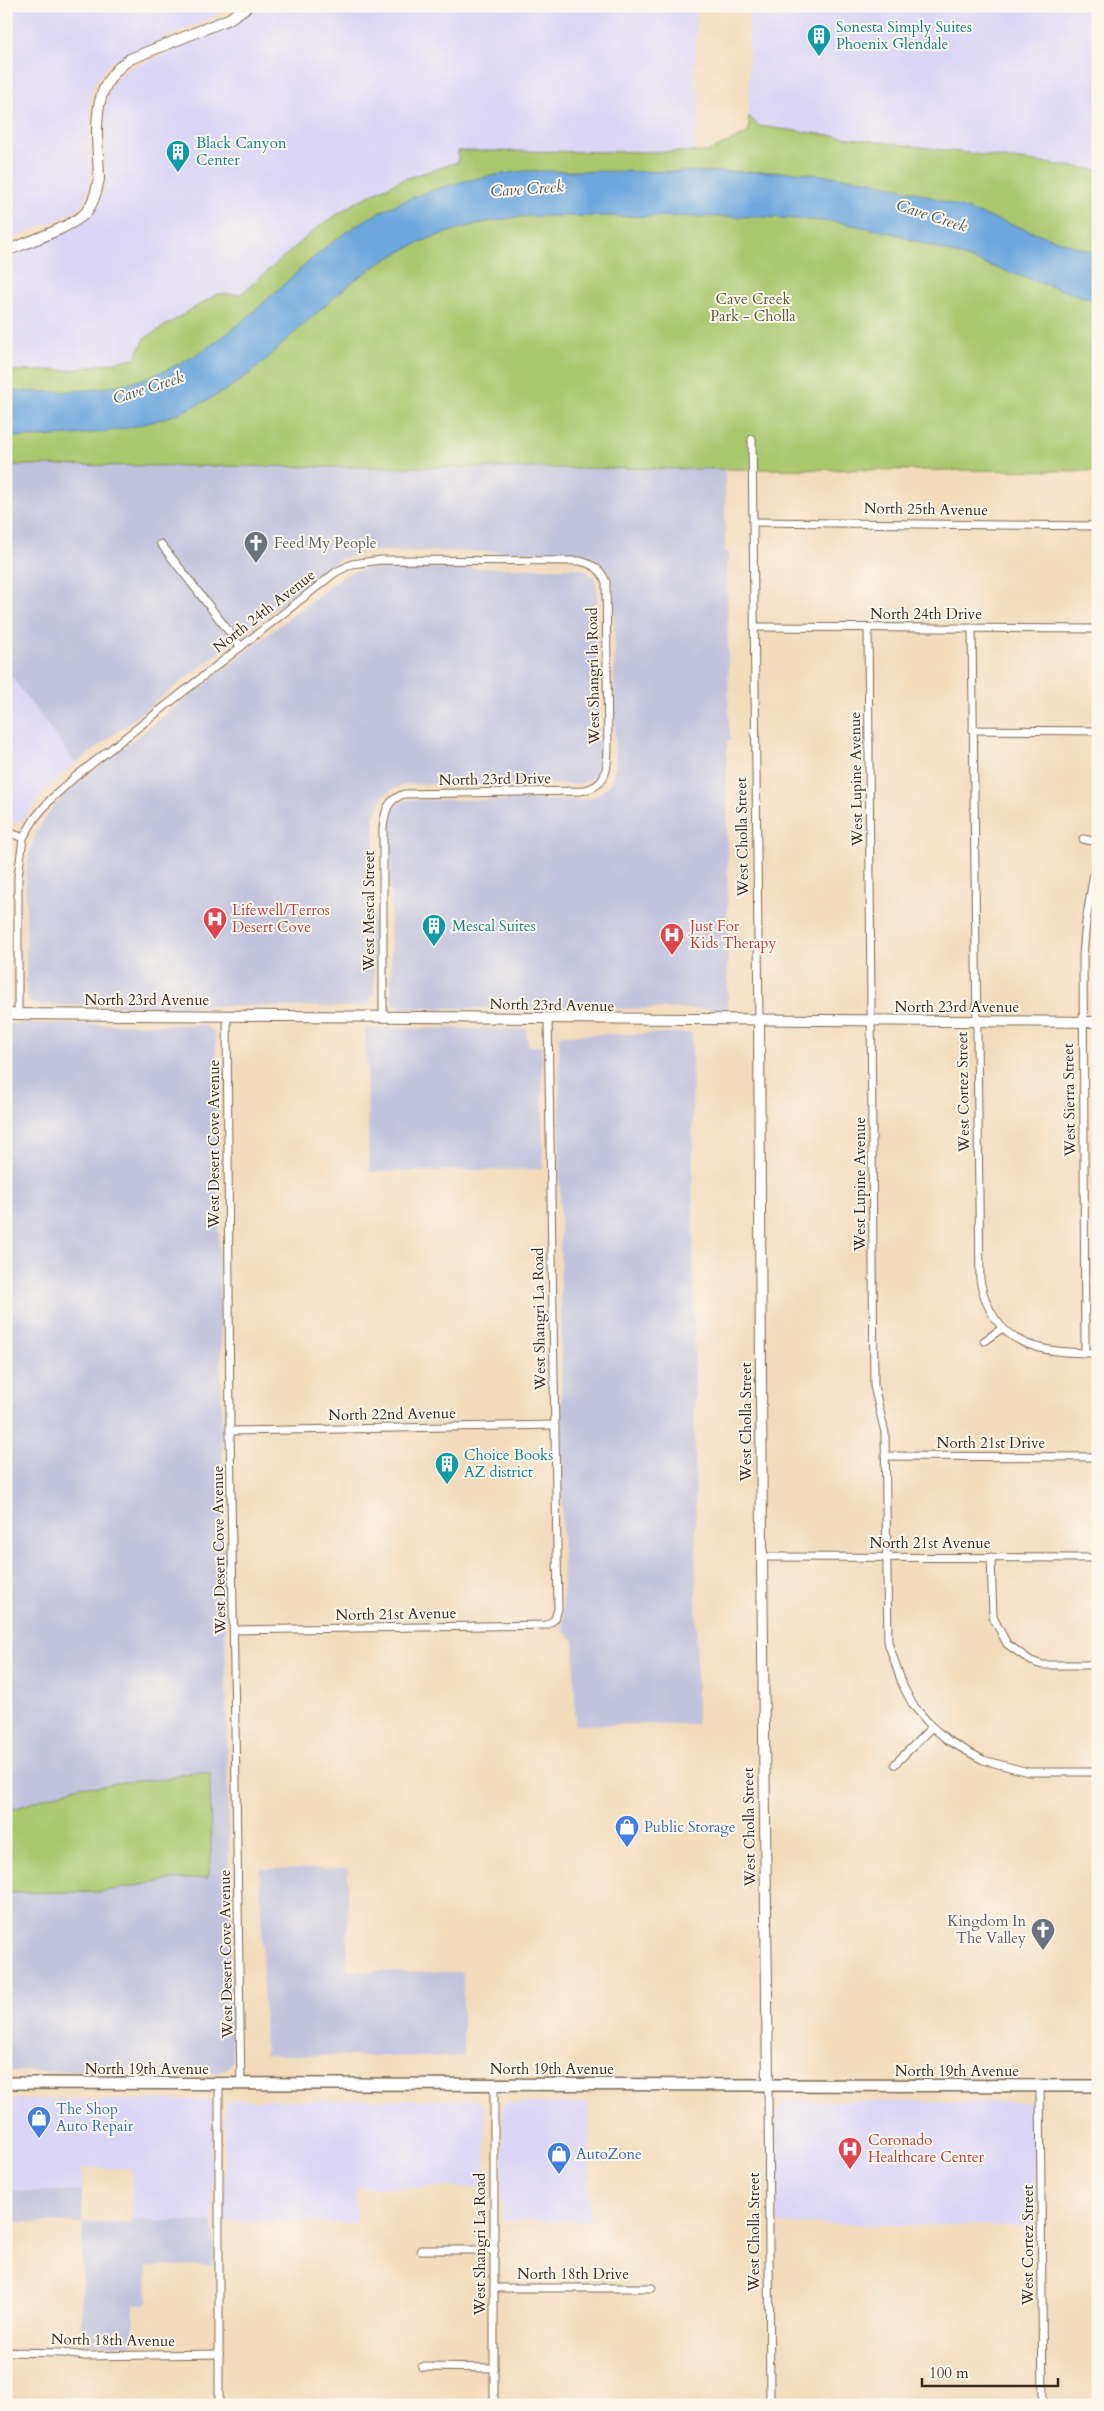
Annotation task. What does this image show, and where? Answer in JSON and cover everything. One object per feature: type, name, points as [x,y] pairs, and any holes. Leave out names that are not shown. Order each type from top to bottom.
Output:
[{"type":"main road","name":"North 19th Avenue","points":[[6,2084],[1098,2086]]},
{"type":"street","points":[[6,251],[59,228],[79,218],[86,212],[99,179],[99,100],[104,84],[119,66],[130,59],[230,20],[248,6]]},
{"type":"street","name":"West Cholla Street","points":[[752,439],[759,1020],[770,2405]]},
{"type":"street","name":"North 25th Avenue","points":[[753,522],[1098,526]]},
{"type":"street","points":[[161,544],[241,648]]},
{"type":"street","name":"North 24th Avenue","points":[[23,838],[35,818],[51,799],[75,777],[336,572],[352,564],[396,559],[580,561],[592,564],[601,570]]},
{"type":"street","name":"West Shangri la Road","points":[[601,570],[606,582],[608,749],[606,769],[602,782]]},
{"type":"street","name":"North 24th Drive","points":[[755,626],[1098,629]]},
{"type":"street","name":"West Lupine Avenue","points":[[868,628],[874,1386],[884,1426],[886,1624],[892,1659],[913,1705],[932,1727],[971,1756],[1004,1767],[1028,1772],[1098,1772]]},
{"type":"street","name":"West Cortez Street","points":[[972,628],[978,1271],[982,1291],[1001,1329]]},
{"type":"street","points":[[973,730],[1098,731]]},
{"type":"street","name":"North 23rd Drive","points":[[388,804],[396,797],[404,794],[581,791],[594,789],[602,782]]},
{"type":"street","name":"West Mescal Street","points":[[383,1018],[383,828],[388,804]]},
{"type":"street","points":[[6,831],[23,838],[18,877],[18,1014]]},
{"type":"street","points":[[1083,839],[1098,842]]},
{"type":"street","name":"West Sierra Street","points":[[1085,1353],[1082,1022],[1086,922],[1098,848]]},
{"type":"street","name":"North 23rd Avenue","points":[[6,1014],[1098,1022]]},
{"type":"street","name":"West Desert Cove Avenue","points":[[227,1015],[230,1431],[235,1630],[241,2084]]},
{"type":"street","name":"West Shangri La Road","points":[[548,1019],[558,1609],[555,1619]]},
{"type":"street","points":[[984,1341],[1001,1329],[1042,1350],[1098,1353]]},
{"type":"street","name":"North 22nd Avenue","points":[[230,1431],[554,1425]]},
{"type":"street","name":"North 21st Drive","points":[[885,1456],[1098,1457]]},
{"type":"street","name":"North 21st Avenue","points":[[762,1557],[1098,1558]]},
{"type":"street","points":[[991,1558],[994,1617],[1007,1644],[1018,1653],[1042,1665],[1098,1665]]},
{"type":"street","name":"North 21st Avenue","points":[[235,1630],[547,1625],[555,1619]]},
{"type":"street","points":[[895,1764],[932,1727]]},
{"type":"street","points":[[218,2084],[219,2405]]},
{"type":"street","name":"West Shangri La Road","points":[[494,2084],[494,2405]]},
{"type":"street","name":"West Cortez Street","points":[[1040,2086],[1043,2405]]},
{"type":"street","points":[[421,2250],[495,2250]]},
{"type":"street","name":"North 18th Drive","points":[[494,2288],[652,2288]]},
{"type":"street","name":"North 18th Avenue","points":[[6,2352],[64,2353],[85,2356],[219,2354]]},
{"type":"street","points":[[422,2368],[494,2368]]},
{"type":"shaded area","points":[[6,6],[234,6],[225,12],[123,56],[109,64],[93,85],[90,96],[91,178],[85,200],[78,209],[69,215],[6,241]]},
{"type":"shaded area","points":[[256,6],[697,6],[695,88],[699,88],[699,130],[695,131],[695,152],[459,151],[459,162],[372,193],[327,221],[241,294],[217,294],[145,338],[135,358],[73,370],[6,371],[6,258],[66,232],[81,224],[95,211],[103,194],[105,176],[105,104],[110,87],[119,75],[130,68],[233,25]]},
{"type":"shaded area","points":[[749,6],[1098,6],[1098,170],[759,126],[749,116]]},
{"type":"shaded area","points":[[6,465],[9,465],[9,673],[76,764],[50,785],[24,819],[16,823],[6,822]]},
{"type":"shaded area","points":[[9,465],[725,469],[725,552],[729,553],[727,564],[729,725],[731,741],[727,741],[728,1009],[402,1008],[393,1003],[391,996],[390,820],[393,811],[399,804],[407,800],[582,800],[595,796],[604,790],[611,781],[615,768],[614,589],[610,574],[600,562],[590,555],[578,552],[370,551],[340,559],[76,764],[9,673]]},
{"type":"shaded area","points":[[371,568],[577,568],[587,571],[594,577],[597,586],[599,765],[596,775],[589,781],[580,784],[408,784],[391,790],[383,797],[374,818],[374,993],[369,1005],[362,1007],[37,1005],[30,1002],[26,995],[26,874],[30,850],[37,832],[49,812],[64,794],[334,583],[348,573]]},
{"type":"shaded area","points":[[6,839],[12,845],[13,850],[9,876],[9,994],[6,1000]]},
{"type":"shaded area","points":[[6,1024],[204,1025],[214,1032],[216,1038],[232,2061],[229,2067],[219,2072],[6,2071]]},
{"type":"shaded area","points":[[366,1028],[526,1029],[528,1046],[542,1046],[543,1169],[369,1172]]},
{"type":"shaded area","points":[[692,1033],[697,1724],[575,1725],[574,1641],[563,1630],[559,1035]]},
{"type":"shaded area","points":[[348,1868],[347,1971],[463,1972],[463,2057],[265,2055],[260,1869]]},
{"type":"shaded area","points":[[6,2099],[205,2100],[210,2102],[212,2106],[213,2222],[132,2220],[131,2168],[82,2168],[82,2191],[6,2191]]},
{"type":"shaded area","points":[[233,2100],[480,2100],[485,2108],[485,2187],[356,2188],[356,2223],[224,2222],[225,2105]]},
{"type":"shaded area","points":[[789,2101],[1027,2102],[1032,2104],[1034,2108],[1034,2226],[777,2224],[777,2111],[784,2103]]},
{"type":"shaded area","points":[[503,2103],[589,2103],[590,2221],[502,2221]]},
{"type":"shaded area","points":[[6,2191],[82,2191],[82,2222],[132,2223],[132,2220],[213,2222],[214,2266],[147,2266],[148,2304],[134,2304],[134,2345],[82,2344],[82,2223],[6,2222]]},
{"type":"green space","name":"Cave Creek Park - Cholla","points":[[749,116],[759,126],[1098,170],[1098,471],[6,465],[6,371],[73,370],[135,358],[145,338],[217,294],[241,294],[318,227],[356,202],[401,180],[458,162],[458,151],[708,152],[749,132]]},
{"type":"green space","points":[[194,1772],[210,1773],[211,1862],[208,1878],[169,1880],[100,1892],[6,1893],[6,1804],[14,1809],[82,1785],[97,1787],[122,1782],[166,1779]]},
{"type":"water","name":"Cave Creek","points":[[526,171],[796,172],[872,181],[922,194],[1098,254],[1098,302],[892,233],[837,222],[767,217],[526,216],[458,229],[436,236],[394,255],[355,280],[241,380],[213,397],[185,410],[128,428],[69,435],[6,437],[6,391],[50,392],[111,387],[152,376],[173,367],[216,342],[236,327],[330,244],[374,215],[398,203],[448,186],[500,174]]},
{"type":"place","name":"Sonesta Simply Suites Phoenix Glendale","points":[[819,57]]},
{"type":"place","name":"Black Canyon Center","points":[[178,173]]},
{"type":"place","name":"Feed My People","points":[[256,564]]},
{"type":"place","name":"Lifewell/Terros Desert Cove","points":[[215,940]]},
{"type":"place","name":"Mescal Suites","points":[[434,947]]},
{"type":"place","name":"Just For Kids Therapy","points":[[672,956]]},
{"type":"place","name":"Choice Books AZ district","points":[[447,1485]]},
{"type":"place","name":"Public Storage","points":[[627,1848]]},
{"type":"place","name":"Kingdom In The Valley","points":[[1043,1951]]},
{"type":"place","name":"The Shop Auto Repair","points":[[39,2139]]},
{"type":"place","name":"Coronado Healthcare Center","points":[[850,2170]]},
{"type":"place","name":"AutoZone","points":[[559,2175]]}]
